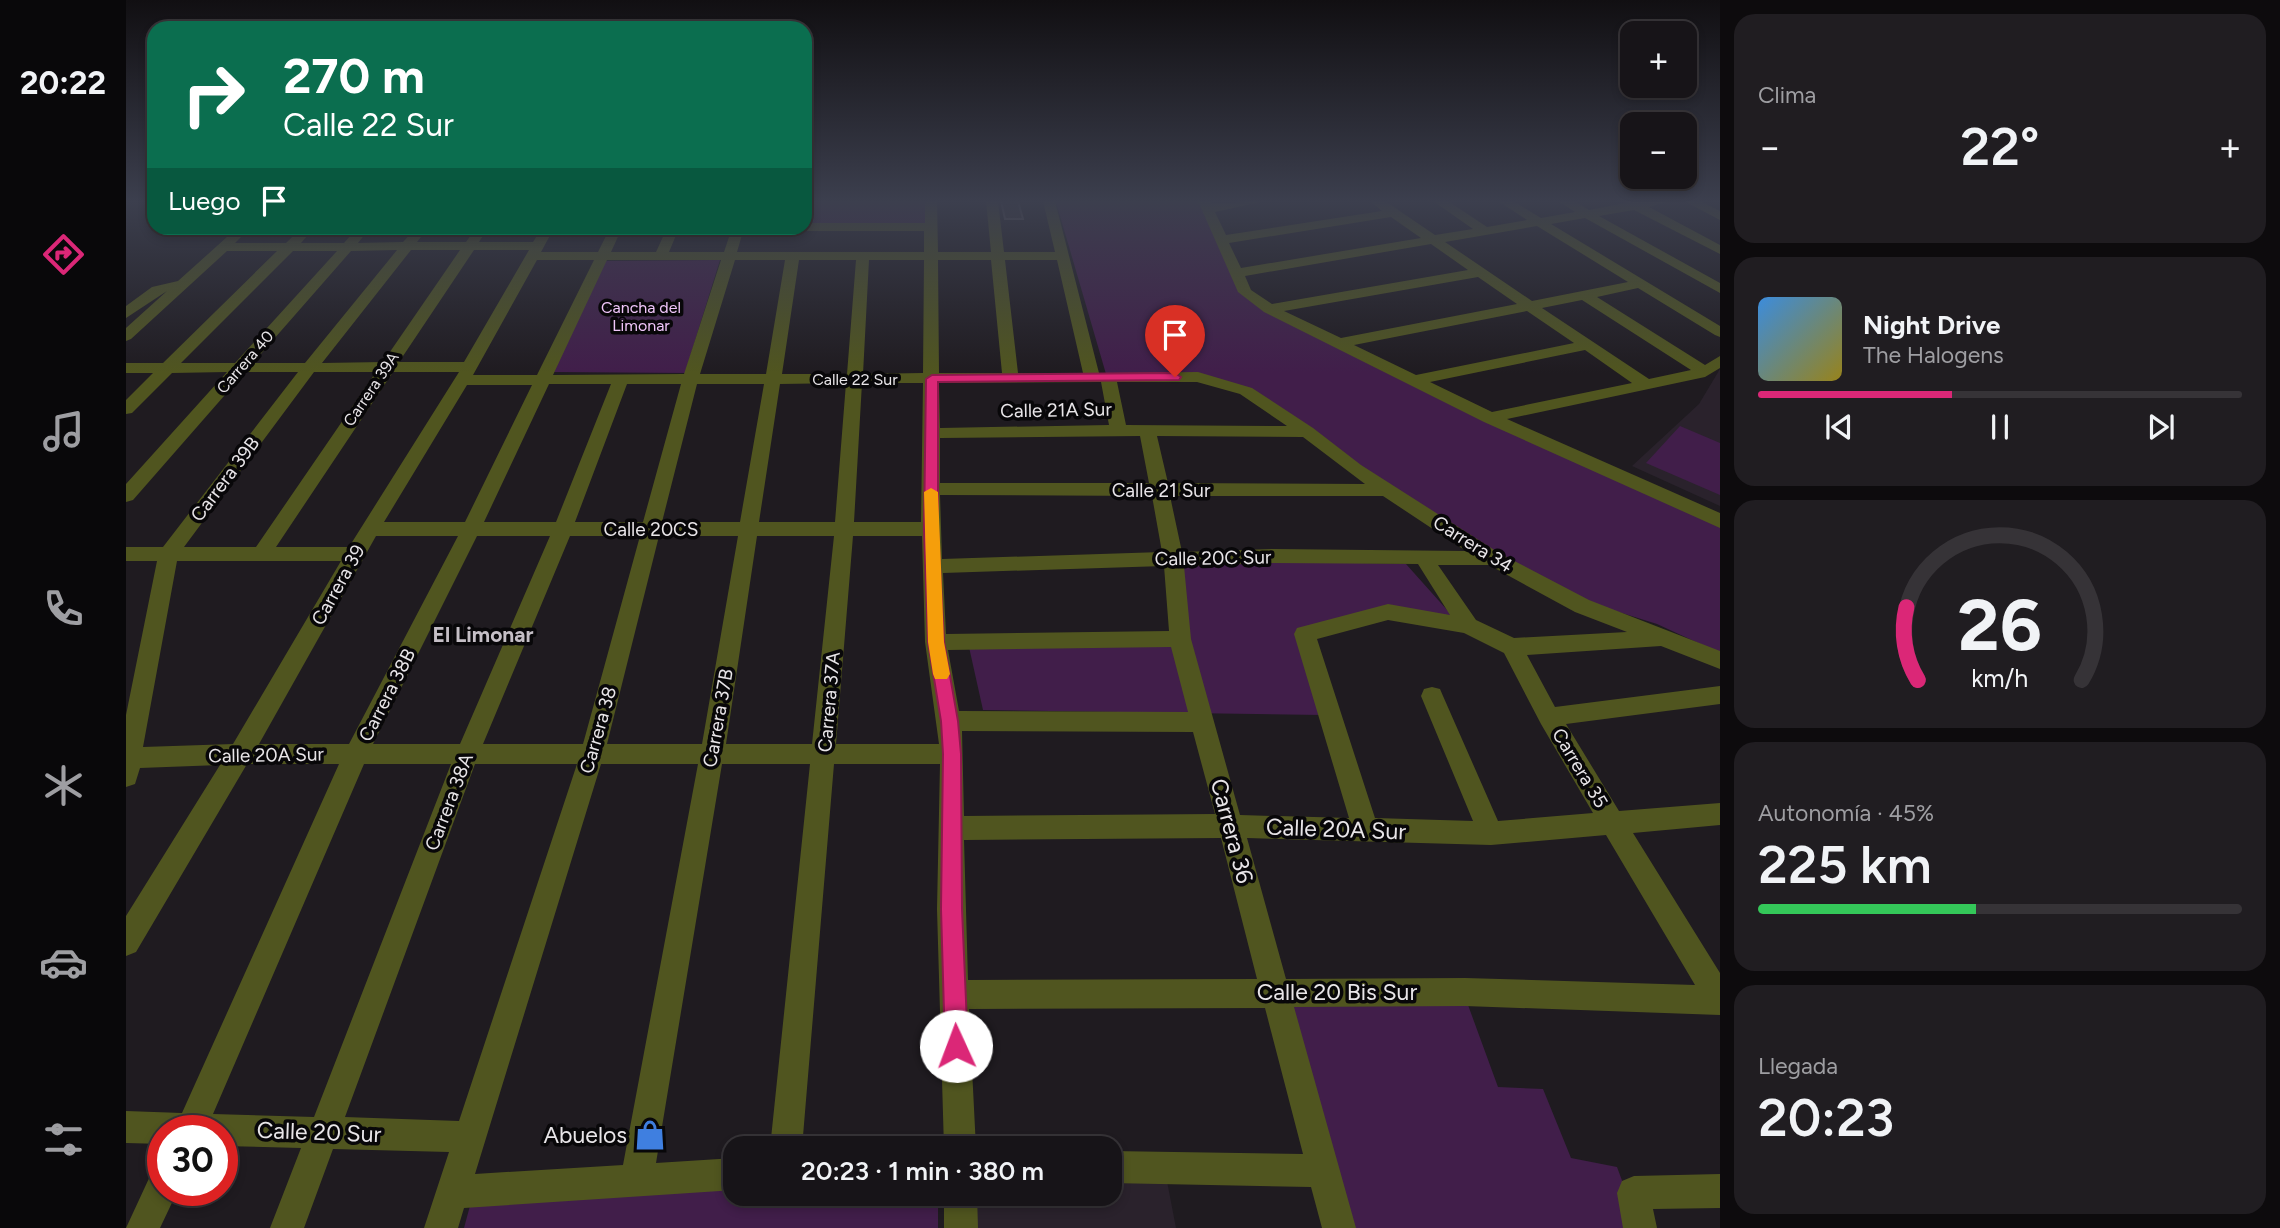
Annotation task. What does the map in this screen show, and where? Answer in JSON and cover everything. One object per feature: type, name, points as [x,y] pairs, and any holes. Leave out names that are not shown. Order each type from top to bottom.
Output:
[{"type":"street","points":[[127,333],[211,258]]},
{"type":"street","points":[[126,409],[279,258]]},
{"type":"street","name":"Carrera 40","points":[[126,496],[337,258]]},
{"type":"street","name":"Carrera 39B","points":[[127,764],[168,554],[309,368],[397,258]]},
{"type":"street","name":"Carrera 39A","points":[[262,553],[461,258]]},
{"type":"street","name":"Carrera 39","points":[[126,942],[290,671],[355,554],[465,373],[530,258]]},
{"type":"street","name":"Carrera 38B","points":[[196,1115],[356,754],[471,529],[600,258]]},
{"type":"street","name":"Carrera 38","points":[[442,1228],[592,754],[690,381],[728,258]]},
{"type":"street","name":"Carrera 37B","points":[[637,1179],[712,754],[792,258]]},
{"type":"street","name":"Carrera 37A","points":[[787,1136],[825,754],[863,258]]},
{"type":"street","points":[[931,258],[931,529],[936,642],[950,721],[952,754],[954,995],[960,1136]]},
{"type":"street","points":[[997,258],[1011,379]]},
{"type":"street","points":[[1064,258],[1100,378],[1119,430]]},
{"type":"street","points":[[1228,258],[1245,292],[1269,309],[1490,418],[1720,521]]},
{"type":"street","points":[[1235,273],[1324,258]]},
{"type":"street","points":[[1461,258],[1645,384]]},
{"type":"street","points":[[1598,258],[1720,332]]},
{"type":"street","points":[[1665,258],[1720,289]]},
{"type":"street","points":[[1269,309],[1480,271]]},
{"type":"street","points":[[1336,344],[1639,284]]},
{"type":"street","points":[[126,314],[152,292],[168,285],[181,285]]},
{"type":"street","points":[[1584,295],[1705,372]]},
{"type":"street","points":[[1412,381],[1586,345]]},
{"type":"street","points":[[1490,418],[1705,372],[1720,361]]},
{"type":"street","name":"Calle 22 Sur","points":[[126,368],[386,367],[540,380],[1198,377],[1246,391]]},
{"type":"street","name":"Carrera 38A","points":[[287,1228],[467,754],[563,529],[621,380]]},
{"type":"street","name":"Carrera 34","points":[[1246,391],[1307,432],[1355,469],[1492,558],[1582,606],[1720,660]]},
{"type":"street","name":"Calle 21A Sur","points":[[932,433],[1119,430],[1307,432]]},
{"type":"street","name":"Carrera 36","points":[[1147,430],[1173,559],[1180,639],[1339,1228]]},
{"type":"street","name":"Calle 21 Sur","points":[[931,489],[1391,490]]},
{"type":"street","name":"Calle 20CS","points":[[371,529],[931,529]]},
{"type":"street","points":[[126,554],[355,554]]},
{"type":"street","points":[[1423,557],[1468,626]]},
{"type":"street","name":"Calle 20C Sur","points":[[934,566],[1173,559],[1492,558]]},
{"type":"street","points":[[1366,830],[1305,635],[1388,611],[1468,626],[1512,647],[1664,638]]},
{"type":"street","points":[[936,642],[1180,639]]},
{"type":"street","name":"Carrera 35","points":[[1512,647],[1549,717],[1720,1000]]},
{"type":"street","points":[[1549,717],[1720,695]]},
{"type":"street","points":[[1432,696],[1491,833]]},
{"type":"street","points":[[950,721],[1203,722]]},
{"type":"street","name":"Calle 20A Sur","points":[[127,764],[238,754],[952,754]]},
{"type":"street","name":"Calle 20A Sur","points":[[951,828],[1230,825],[1491,833],[1720,814]]},
{"type":"street","name":"Calle 20 Bis Sur","points":[[954,995],[1275,991],[1465,992],[1720,1000]]},
{"type":"street","name":"Calle 20 Sur","points":[[126,1127],[147,1128]]},
{"type":"street","name":"Calle 20 Sur","points":[[238,1130],[471,1136]]},
{"type":"street","points":[[1122,1167],[1322,1171]]},
{"type":"street","points":[[452,1192],[723,1175]]},
{"type":"street","points":[[1640,1228],[1634,1194],[1720,1192]]},
{"type":"street","points":[[142,1228],[153,1206]]},
{"type":"street","points":[[961,1206],[961,1228]]},
{"type":"shaded area","points":[[1720,369],[1720,506],[1632,466],[1699,404]]},
{"type":"shaded area","points":[[1122,1175],[1166,1176],[1176,1228],[966,1228],[965,1206],[1122,1206]]},
{"type":"green space","points":[[1072,258],[1226,258],[1241,292],[1720,522],[1720,653],[1657,624],[1574,598],[1488,552],[1250,391],[1197,373],[1106,374]]},
{"type":"green space","name":"Cancha del Limonar","points":[[720,260],[685,373],[552,372],[606,261]]},
{"type":"green space","points":[[1680,426],[1720,443],[1720,495],[1646,463]]},
{"type":"green space","points":[[1181,559],[1406,564],[1456,620],[1382,607],[1299,633],[1323,715],[983,710],[969,647],[1189,646]]},
{"type":"green space","points":[[1289,1004],[1468,1005],[1498,1087],[1543,1089],[1571,1158],[1617,1167],[1627,1194],[1632,1228],[1353,1228]]},
{"type":"green space","points":[[723,1190],[723,1206],[938,1206],[938,1228],[464,1228],[471,1202]]},
{"type":"slow traffic","points":[[931,492],[936,642],[941,674]]},
{"type":"place","name":"Abuelos","points":[[650,1135]]},
{"type":"district","name":"El Limonar","points":[[483,634]]},
{"type":"route","points":[[956,1046],[951,909],[952,754],[950,721],[936,642],[931,529],[932,379],[1175,377]]}]
